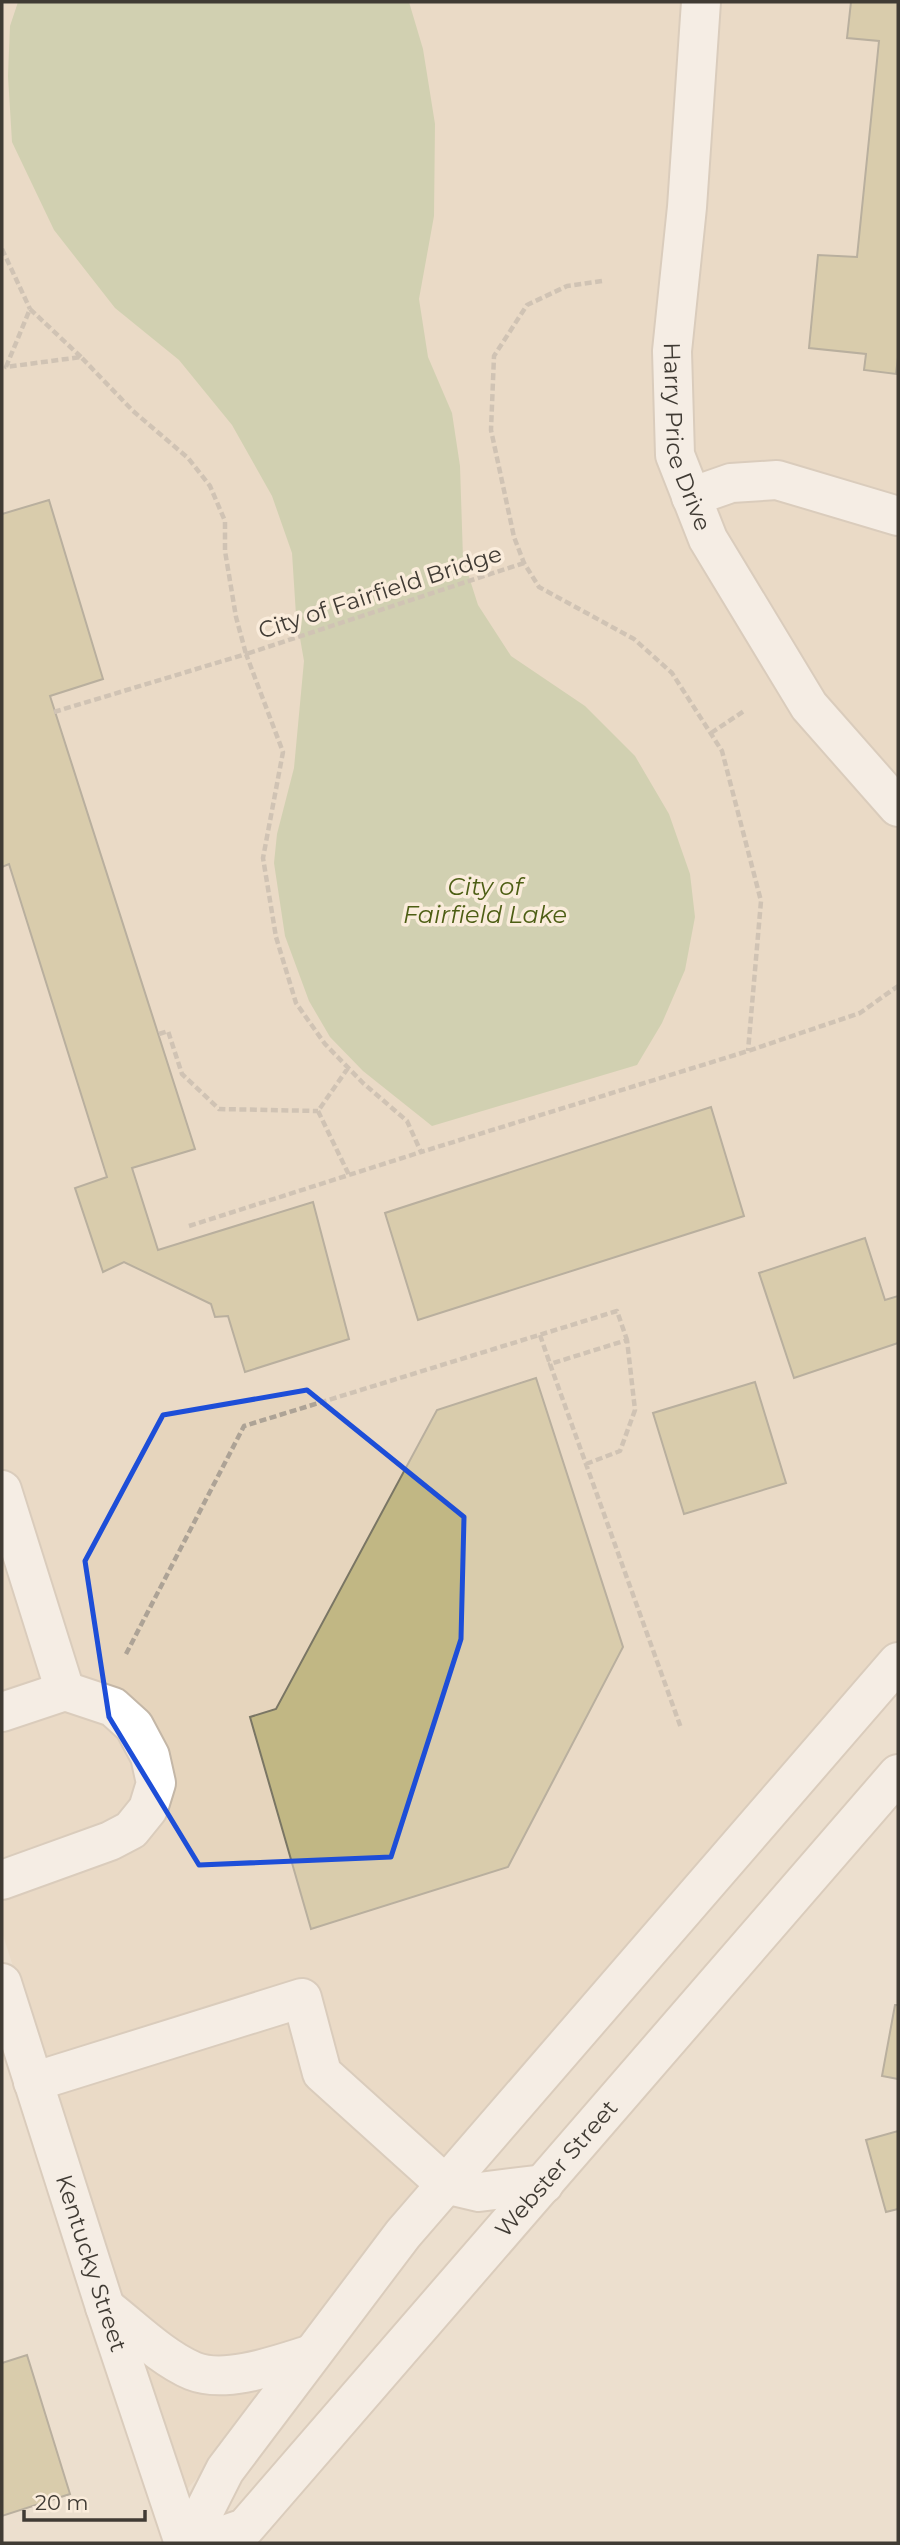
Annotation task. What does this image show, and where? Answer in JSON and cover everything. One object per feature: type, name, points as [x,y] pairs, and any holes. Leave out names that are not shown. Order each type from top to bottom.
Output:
[{"type":"street","name":"Harry Price Drive","points":[[701,2],[687,207],[672,351],[675,455],[708,539],[809,706],[898,807]]},
{"type":"street","points":[[691,497],[732,483],[777,480],[898,516]]},
{"type":"street","points":[[2,1490],[65,1691]]},
{"type":"street","points":[[186,2543],[225,2470],[309,2355],[403,2234],[898,1662]]},
{"type":"street","points":[[2,1712],[65,1691],[113,1707],[134,1726],[150,1756],[156,1783],[148,1809],[131,1830],[110,1841],[2,1880]]},
{"type":"street","name":"Webster Street","points":[[201,2543],[245,2528],[898,1774]]},
{"type":"street","name":"Kentucky Street","points":[[2,1983],[105,2307],[186,2543]]},
{"type":"street","points":[[33,2082],[302,1998],[322,2073],[445,2184],[480,2192],[544,2184]]},
{"type":"street","points":[[105,2307],[170,2358],[194,2371],[224,2375],[264,2369],[309,2355]]},
{"type":"path","points":[[2,249],[30,309],[133,411],[188,458],[209,486],[225,521],[225,551],[236,617],[246,654],[283,752],[263,858],[276,937],[296,1003],[325,1044],[407,1121],[421,1152]]},
{"type":"path","points":[[602,281],[566,286],[527,305],[494,356],[492,430],[513,537],[524,564],[540,587],[634,639],[672,673],[722,751],[761,901],[748,1051]]},
{"type":"path","points":[[4,367],[30,309]]},
{"type":"path","points":[[4,367],[81,357]]},
{"type":"path","name":"City of Fairfield Bridge","points":[[54,712],[246,654],[524,564]]},
{"type":"path","points":[[711,733],[744,711]]},
{"type":"path","points":[[189,1226],[748,1051],[860,1013],[898,986]]},
{"type":"path","points":[[159,1034],[167,1031],[181,1074],[219,1109],[318,1111]]},
{"type":"path","points":[[318,1111],[348,1068]]},
{"type":"path","points":[[318,1111],[349,1175]]},
{"type":"path","points":[[126,1654],[244,1426],[617,1311],[627,1340],[635,1410],[620,1451],[586,1464]]},
{"type":"path","points":[[539,1335],[681,1728]]},
{"type":"path","points":[[550,1364],[627,1340]]},
{"type":"highlighted area","points":[[307,1390],[464,1517],[461,1639],[391,1857],[199,1865],[109,1717],[85,1561],[163,1415]]},
{"type":"shaded area","points":[[2,2],[898,2],[898,1685],[182,2495],[2,1932]]},
{"type":"water","name":"City of Fairfield Lake","points":[[18,2],[409,2],[423,49],[435,124],[434,216],[419,299],[428,357],[452,413],[460,466],[463,558],[478,605],[511,656],[585,706],[635,756],[669,814],[690,874],[695,917],[685,970],[662,1023],[637,1065],[432,1126],[363,1071],[330,1037],[309,1001],[285,936],[274,863],[277,834],[294,768],[304,661],[296,615],[292,553],[272,496],[232,425],[179,360],[115,308],[54,230],[12,142],[8,76],[10,26]]},
{"type":"building","points":[[851,2],[898,2],[896,374],[864,370],[866,354],[809,348],[818,255],[857,257],[879,41],[847,38]]},
{"type":"building","points":[[49,500],[103,679],[50,696],[195,1149],[132,1168],[158,1250],[313,1202],[349,1339],[245,1372],[228,1316],[215,1317],[211,1304],[124,1262],[103,1272],[75,1188],[107,1177],[9,864],[2,867],[2,514]]},
{"type":"building","points":[[711,1107],[744,1216],[418,1320],[385,1213]]},
{"type":"building","points":[[865,1238],[885,1300],[898,1296],[898,1343],[794,1378],[759,1273]]},
{"type":"building","points":[[536,1378],[623,1647],[508,1867],[311,1929],[250,1717],[276,1709],[437,1410]]},
{"type":"building","points":[[755,1382],[786,1483],[684,1514],[653,1413]]},
{"type":"building","points":[[895,2005],[898,2005],[898,2079],[882,2076]]},
{"type":"building","points":[[898,2131],[898,2209],[886,2212],[866,2140]]},
{"type":"building","points":[[27,2355],[70,2494],[2,2516],[2,2363]]}]
